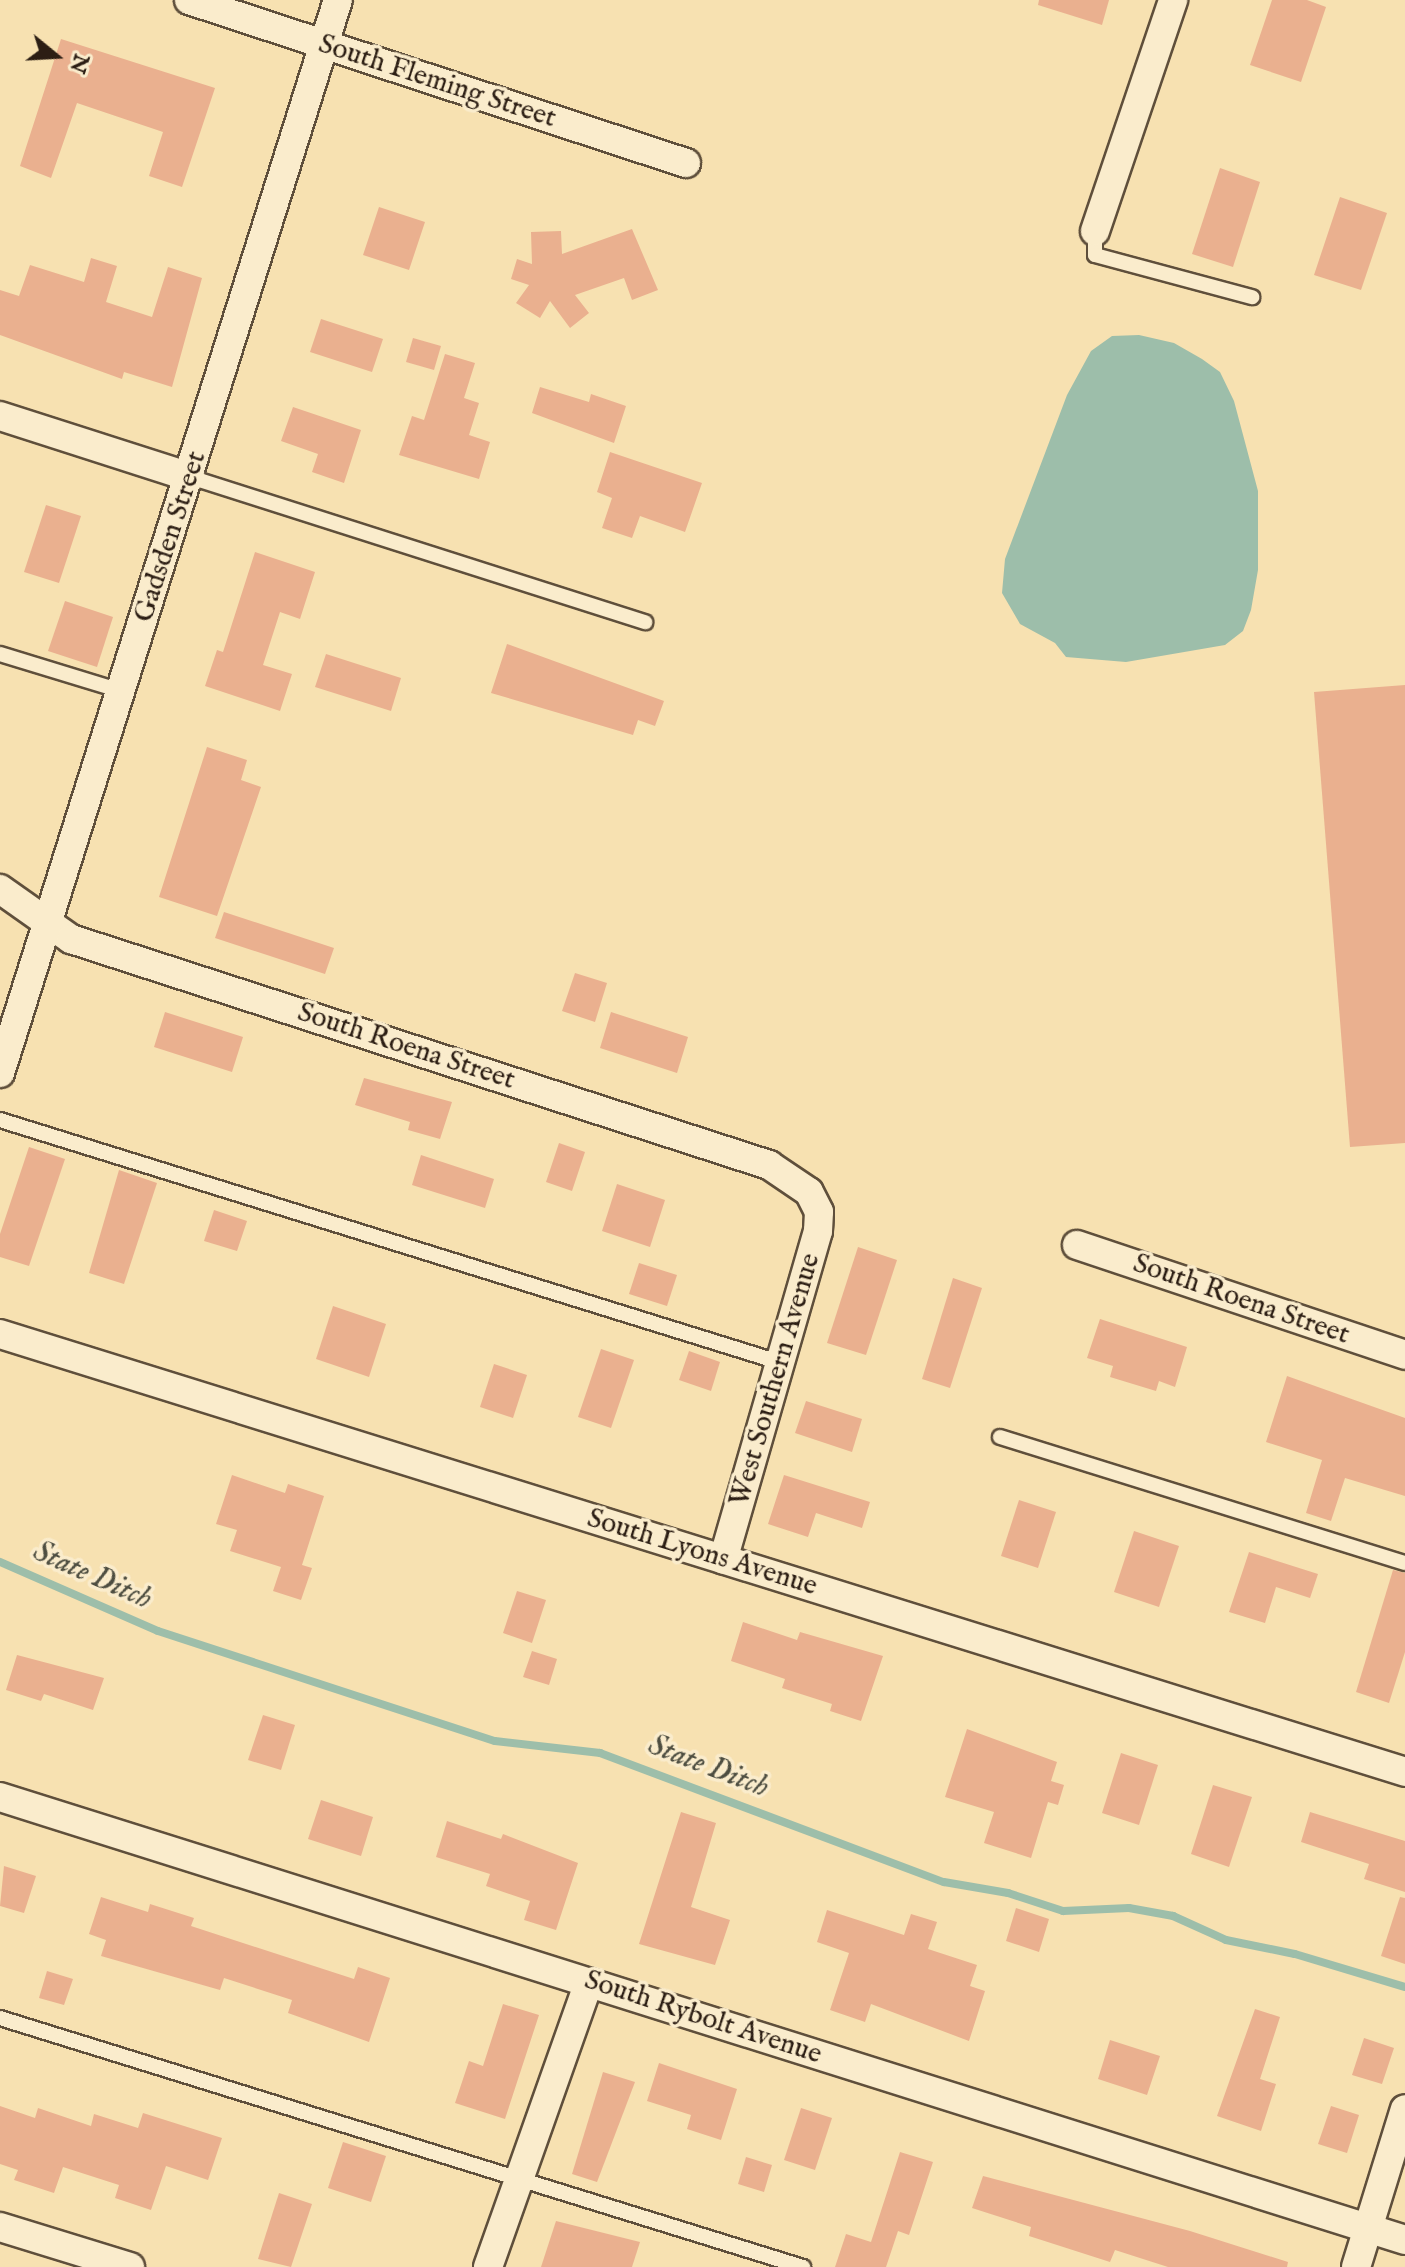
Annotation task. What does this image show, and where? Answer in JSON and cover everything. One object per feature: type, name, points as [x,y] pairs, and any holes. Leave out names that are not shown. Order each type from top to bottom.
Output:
[{"type":"street","name":"South Fleming Street","points":[[189,0],[686,163]]},
{"type":"street","name":"Gadsden Street","points":[[0,1073],[338,0]]},
{"type":"street","points":[[1095,231],[1173,0]]},
{"type":"street","points":[[0,416],[190,477]]},
{"type":"street","name":"South Roena Street","points":[[0,889],[27,904],[46,925],[71,939],[769,1165],[796,1181],[815,1199]]},
{"type":"street","name":"West Southern Avenue","points":[[723,1560],[818,1231],[815,1199]]},
{"type":"street","name":"South Roena Street","points":[[1077,1245],[1405,1355]]},
{"type":"street","name":"South Lyons Avenue","points":[[0,1334],[1405,1772]]},
{"type":"street","name":"South Rybolt Avenue","points":[[0,1797],[1405,2240]]},
{"type":"street","points":[[488,2267],[589,1982]]},
{"type":"street","points":[[1356,2267],[1405,2109]]},
{"type":"street","points":[[0,2227],[130,2267]]},
{"type":"lane","points":[[1095,231],[1095,255],[1252,297]]},
{"type":"lane","points":[[190,477],[645,622]]},
{"type":"lane","points":[[0,654],[121,691]]},
{"type":"lane","points":[[0,1120],[782,1364]]},
{"type":"lane","points":[[1000,1437],[1405,1563]]},
{"type":"lane","points":[[0,2018],[803,2267]]},
{"type":"shaded area","points":[[1139,335],[1174,343],[1202,359],[1220,372],[1234,401],[1258,491],[1258,570],[1251,610],[1243,631],[1225,645],[1126,662],[1066,657],[1055,643],[1020,624],[1002,593],[1005,559],[1067,395],[1091,351],[1112,336]]},
{"type":"building","points":[[1039,0],[1109,0],[1102,25],[1038,5]]},
{"type":"building","points":[[1272,0],[1307,0],[1326,7],[1301,82],[1250,65]]},
{"type":"building","points":[[61,39],[215,88],[182,187],[149,176],[163,132],[77,103],[51,178],[20,166]]},
{"type":"building","points":[[1220,168],[1260,182],[1233,267],[1192,254]]},
{"type":"building","points":[[1340,197],[1387,213],[1361,290],[1314,275]]},
{"type":"building","points":[[379,207],[425,222],[409,270],[363,255]]},
{"type":"building","points":[[632,229],[658,290],[632,300],[624,278],[575,295],[589,313],[570,328],[550,301],[540,318],[516,303],[529,285],[511,279],[517,259],[532,264],[531,232],[561,231],[562,254]]},
{"type":"building","points":[[91,258],[117,266],[106,302],[152,317],[168,267],[202,278],[172,387],[124,372],[122,379],[0,335],[0,290],[19,296],[30,265],[84,282]]},
{"type":"building","points":[[321,319],[383,339],[372,372],[310,352]]},
{"type":"building","points":[[413,338],[441,346],[434,370],[406,362]]},
{"type":"building","points":[[445,354],[475,363],[464,398],[479,403],[469,435],[490,442],[479,479],[399,455],[412,416],[424,420]]},
{"type":"building","points":[[540,387],[589,402],[591,394],[626,406],[614,443],[532,413]]},
{"type":"building","points":[[293,407],[361,430],[344,483],[312,472],[318,454],[281,441]]},
{"type":"building","points":[[610,452],[702,483],[685,532],[640,516],[632,538],[602,528],[612,498],[597,492]]},
{"type":"building","points":[[46,505],[81,516],[59,583],[24,572]]},
{"type":"building","points":[[255,552],[315,572],[300,619],[280,612],[263,665],[292,674],[280,711],[205,686],[217,650],[223,652]]},
{"type":"building","points":[[65,601],[113,617],[97,667],[48,651]]},
{"type":"building","points":[[507,644],[664,701],[655,726],[638,720],[633,735],[491,693]]},
{"type":"building","points":[[326,654],[401,678],[391,711],[315,687]]},
{"type":"building","points":[[1405,685],[1405,1143],[1350,1147],[1314,692]]},
{"type":"building","points":[[207,747],[247,760],[241,780],[261,787],[217,916],[159,897]]},
{"type":"building","points":[[224,912],[334,948],[325,974],[215,938]]},
{"type":"building","points":[[575,973],[607,983],[595,1022],[562,1011]]},
{"type":"building","points":[[165,1012],[243,1037],[232,1072],[154,1047]]},
{"type":"building","points":[[611,1012],[688,1037],[677,1073],[600,1048]]},
{"type":"building","points":[[364,1078],[452,1102],[440,1139],[408,1130],[410,1122],[355,1105]]},
{"type":"building","points":[[559,1143],[585,1152],[572,1191],[546,1182]]},
{"type":"building","points":[[29,1147],[65,1159],[29,1266],[0,1257],[0,1234]]},
{"type":"building","points":[[421,1155],[494,1179],[485,1208],[412,1185]]},
{"type":"building","points":[[119,1170],[157,1183],[124,1284],[89,1273]]},
{"type":"building","points":[[617,1184],[665,1200],[650,1247],[602,1231]]},
{"type":"building","points":[[214,1210],[247,1221],[237,1251],[204,1241]]},
{"type":"building","points":[[858,1247],[897,1260],[866,1355],[827,1343]]},
{"type":"building","points":[[639,1263],[677,1275],[667,1306],[629,1294]]},
{"type":"building","points":[[953,1278],[982,1288],[950,1388],[922,1379]]},
{"type":"building","points":[[333,1306],[386,1324],[369,1377],[316,1359]]},
{"type":"building","points":[[1100,1319],[1187,1347],[1175,1387],[1159,1381],[1156,1391],[1110,1377],[1113,1366],[1087,1358]]},
{"type":"building","points":[[601,1349],[634,1360],[611,1428],[578,1417]]},
{"type":"building","points":[[689,1351],[720,1362],[711,1391],[679,1380]]},
{"type":"building","points":[[494,1364],[527,1375],[513,1418],[480,1407]]},
{"type":"building","points":[[1287,1376],[1405,1418],[1405,1496],[1345,1478],[1331,1521],[1306,1513],[1322,1460],[1266,1442]]},
{"type":"building","points":[[806,1401],[862,1419],[852,1452],[795,1433]]},
{"type":"building","points":[[232,1475],[285,1493],[288,1484],[324,1496],[302,1565],[312,1568],[301,1600],[273,1591],[281,1567],[230,1551],[237,1530],[216,1524]]},
{"type":"building","points":[[784,1475],[870,1502],[862,1528],[816,1513],[808,1537],[768,1524]]},
{"type":"building","points":[[1019,1500],[1056,1512],[1038,1568],[1001,1556]]},
{"type":"building","points":[[1134,1531],[1179,1546],[1159,1607],[1114,1592]]},
{"type":"building","points":[[1249,1552],[1318,1574],[1310,1598],[1276,1587],[1265,1623],[1229,1612]]},
{"type":"building","points":[[1393,1570],[1405,1573],[1405,1652],[1389,1703],[1356,1692]]},
{"type":"building","points":[[517,1591],[546,1600],[532,1643],[503,1633]]},
{"type":"building","points":[[743,1622],[797,1640],[800,1632],[883,1656],[861,1721],[830,1711],[832,1704],[782,1688],[785,1679],[731,1661]]},
{"type":"building","points":[[532,1651],[557,1659],[549,1685],[523,1677]]},
{"type":"building","points":[[17,1655],[104,1678],[93,1710],[44,1694],[41,1701],[6,1690]]},
{"type":"building","points":[[263,1715],[295,1725],[281,1770],[248,1760]]},
{"type":"building","points":[[967,1729],[1057,1762],[1051,1781],[1064,1785],[1058,1805],[1048,1802],[1031,1858],[984,1843],[994,1812],[945,1797]]},
{"type":"building","points":[[1121,1753],[1158,1765],[1139,1825],[1102,1813]]},
{"type":"building","points":[[1213,1785],[1252,1797],[1229,1867],[1191,1854]]},
{"type":"building","points":[[321,1800],[373,1817],[361,1856],[308,1839]]},
{"type":"building","points":[[681,1812],[716,1823],[691,1907],[730,1920],[715,1965],[639,1944]]},
{"type":"building","points":[[1310,1812],[1405,1841],[1405,1892],[1364,1879],[1369,1864],[1301,1842]]},
{"type":"building","points":[[447,1821],[501,1839],[503,1834],[578,1863],[556,1930],[524,1920],[530,1901],[486,1886],[490,1874],[436,1857]]},
{"type":"building","points":[[4,1866],[36,1876],[24,1913],[0,1906]]},
{"type":"building","points":[[101,1897],[148,1912],[150,1904],[194,1918],[191,1926],[354,1979],[358,1967],[390,1978],[369,2042],[288,2013],[292,2000],[224,1978],[220,1990],[101,1956],[106,1940],[89,1934]]},
{"type":"building","points":[[1400,1897],[1405,1898],[1405,1964],[1381,1956]]},
{"type":"building","points":[[1016,1908],[1049,1919],[1039,1952],[1006,1941]]},
{"type":"building","points":[[827,1910],[904,1935],[911,1914],[937,1922],[928,1949],[977,1965],[970,1986],[985,1991],[969,2041],[871,2004],[865,2022],[830,2010],[849,1953],[817,1942]]},
{"type":"building","points":[[47,1971],[73,1979],[64,2005],[39,1998]]},
{"type":"building","points":[[503,2004],[539,2015],[505,2119],[455,2103],[469,2061],[483,2066]]},
{"type":"building","points":[[1255,2009],[1280,2017],[1260,2079],[1276,2084],[1261,2131],[1217,2116]]},
{"type":"building","points":[[1364,2038],[1394,2048],[1382,2084],[1352,2075]]},
{"type":"building","points":[[1110,2040],[1160,2056],[1147,2095],[1098,2079]]},
{"type":"building","points":[[659,2063],[737,2089],[721,2140],[687,2129],[691,2115],[647,2101]]},
{"type":"building","points":[[603,2072],[635,2082],[597,2182],[572,2174]]},
{"type":"building","points":[[0,2106],[35,2118],[38,2108],[91,2126],[94,2114],[138,2128],[143,2113],[222,2138],[208,2180],[166,2166],[151,2210],[115,2198],[119,2185],[63,2167],[54,2193],[14,2180],[18,2170],[0,2164]]},
{"type":"building","points":[[1331,2106],[1359,2115],[1347,2153],[1318,2144]]},
{"type":"building","points":[[801,2108],[832,2118],[815,2170],[784,2160]]},
{"type":"building","points":[[343,2142],[386,2156],[371,2202],[328,2188]]},
{"type":"building","points":[[900,2152],[933,2162],[909,2235],[898,2231],[886,2267],[835,2267],[846,2234],[871,2242]]},
{"type":"building","points":[[746,2157],[772,2165],[764,2192],[738,2184]]},
{"type":"building","points":[[983,2176],[1190,2231],[1288,2262],[1287,2267],[1168,2267],[1115,2250],[1110,2262],[1029,2236],[1031,2227],[972,2208]]},
{"type":"building","points":[[279,2193],[312,2204],[291,2267],[258,2259]]},
{"type":"building","points":[[556,2221],[640,2242],[632,2267],[541,2267]]},
{"type":"waterway","name":"State Ditch","points":[[0,1562],[158,1631],[495,1741],[600,1753],[944,1882],[1008,1893],[1063,1911],[1129,1908],[1173,1916],[1226,1940],[1295,1954],[1405,1987]]}]
